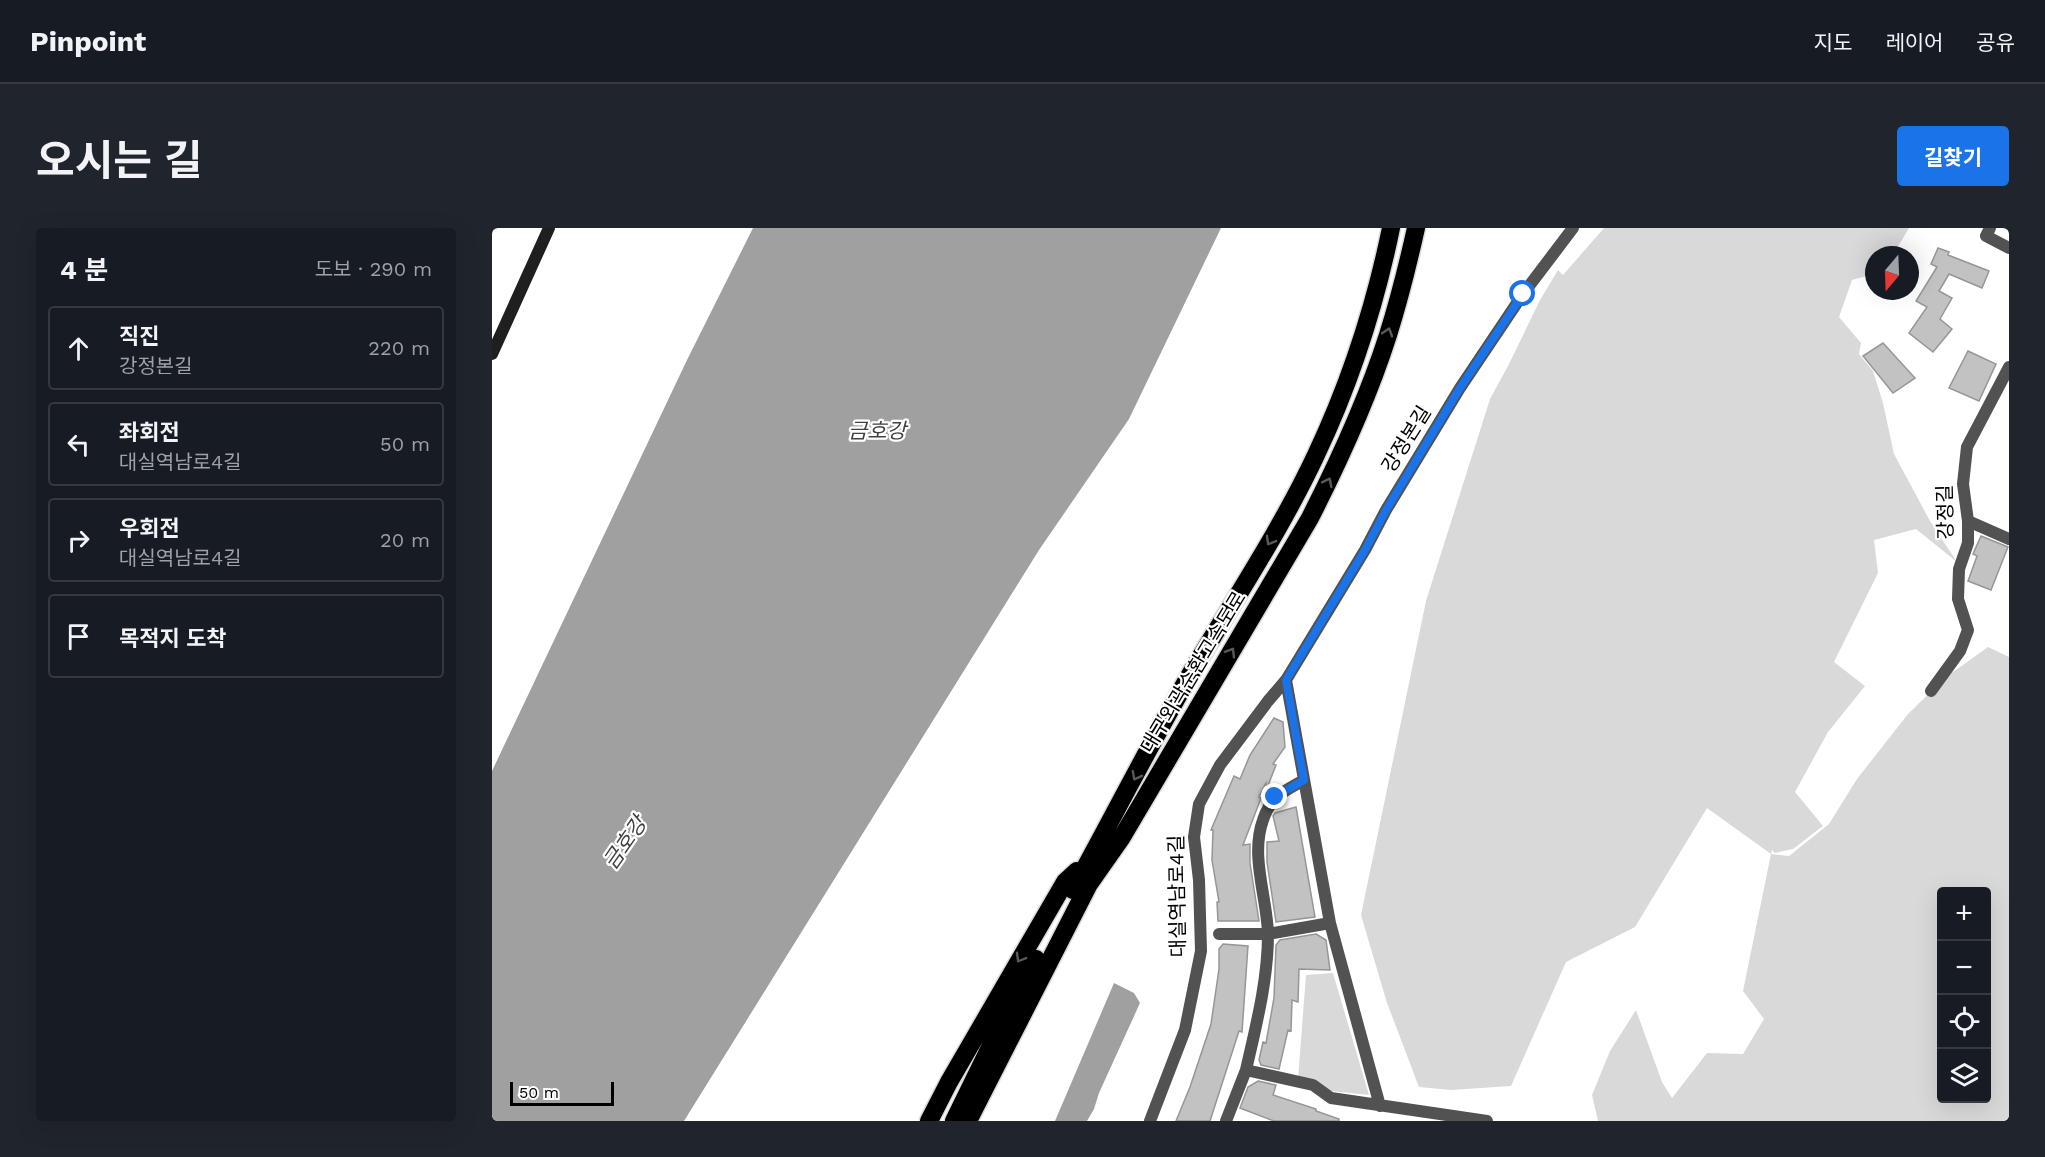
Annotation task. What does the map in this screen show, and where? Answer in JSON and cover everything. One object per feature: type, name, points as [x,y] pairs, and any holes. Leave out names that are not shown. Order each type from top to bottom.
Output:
[{"type":"highway","name":"대구외곽순환고속도로","points":[[968,1121],[1115,832],[1184,687],[1289,508],[1316,456],[1368,322],[1391,228]]},
{"type":"highway","name":"대구외곽순환고속도로","points":[[954,1121],[998,1031],[1089,859],[1115,832],[1202,702],[1310,518],[1335,470],[1387,337],[1403,284],[1416,228]]},
{"type":"highway","points":[[929,1121],[949,1082],[1065,882],[1089,859]]},
{"type":"highway","points":[[981,1121],[1076,931],[1089,884]]},
{"type":"main road","points":[[492,354],[549,228]]},
{"type":"street","name":"강정본길","points":[[1286,680],[1460,388],[1523,294],[1573,228]]},
{"type":"street","points":[[1988,232],[2009,248]]},
{"type":"street","name":"강정길","points":[[1931,691],[1960,651],[1968,630],[1958,599],[1959,569],[1968,543],[1968,520],[1963,484],[1967,447],[2009,367]]},
{"type":"street","points":[[1968,520],[2009,539]]},
{"type":"street","points":[[1286,680],[1330,923],[1380,1106]]},
{"type":"street","name":"대실역남로4길","points":[[1150,1121],[1185,1030],[1201,951],[1199,880],[1194,837],[1199,804],[1220,765],[1286,680]]},
{"type":"street","points":[[1226,1121],[1246,1070],[1262,1001],[1268,934],[1258,845],[1263,820],[1275,797],[1304,780]]},
{"type":"street","name":"대실역남로4길","points":[[1219,934],[1268,934],[1330,923]]},
{"type":"street","points":[[1246,1070],[1313,1085],[1331,1098],[1433,1117],[1487,1121]]},
{"type":"shaded area","points":[[1604,228],[1909,228],[1898,246],[1865,246],[1865,276],[1852,280],[1839,317],[1861,343],[1859,354],[1873,371],[1883,403],[1894,454],[1930,521],[1957,562],[1916,529],[1874,540],[1878,573],[1834,662],[1865,686],[1828,732],[1795,792],[1823,826],[1793,849],[1775,853],[1772,850],[1771,854],[1707,808],[1635,927],[1566,962],[1511,1086],[1451,1090],[1419,1087],[1387,1003],[1361,915],[1426,601],[1490,399],[1540,300],[1558,270],[1563,275]]},
{"type":"shaded area","points":[[1988,647],[2009,657],[2009,1121],[1598,1121],[1592,1095],[1610,1051],[1636,1010],[1662,1082],[1672,1098],[1707,1053],[1743,1054],[1764,1019],[1743,991],[1771,854],[1789,856],[1829,824],[1857,779],[1908,714],[1946,677]]},
{"type":"shaded area","points":[[1333,973],[1369,1095],[1331,1091],[1298,1079],[1306,975]]},
{"type":"water","name":"금호강","points":[[753,228],[1221,228],[1129,419],[1039,550],[684,1121],[492,1121],[492,771],[687,360]]},
{"type":"water","points":[[1114,983],[1134,993],[1140,1003],[1087,1121],[1055,1121]]},
{"type":"building","points":[[1938,248],[1949,252],[1948,255],[1989,271],[1982,288],[1949,274],[1939,291],[1952,298],[1940,319],[1952,329],[1933,352],[1909,333],[1927,307],[1916,301],[1919,300],[1919,296],[1937,267],[1931,264]]},
{"type":"building","points":[[1883,343],[1915,378],[1893,393],[1863,356]]},
{"type":"building","points":[[1968,351],[1996,364],[1979,401],[1949,388]]},
{"type":"building","points":[[1981,536],[2008,547],[1991,590],[1968,581],[1977,556],[1973,554]]},
{"type":"building","points":[[1274,718],[1283,722],[1285,747],[1273,764],[1276,765],[1267,788],[1266,783],[1259,797],[1261,798],[1243,845],[1250,844],[1250,863],[1259,921],[1218,921],[1217,902],[1219,902],[1212,860],[1213,830],[1211,830],[1234,776],[1240,779],[1250,755]]},
{"type":"building","points":[[1296,807],[1315,917],[1276,922],[1267,862],[1267,842],[1279,841],[1273,816],[1275,813]]},
{"type":"building","points":[[1316,934],[1326,940],[1330,970],[1299,969],[1298,1002],[1292,1000],[1291,1031],[1288,1030],[1279,1069],[1261,1065],[1259,1060],[1263,1042],[1266,1043],[1274,998],[1276,945],[1280,940]]},
{"type":"building","points":[[1223,944],[1248,946],[1242,1032],[1239,1031],[1210,1121],[1176,1121],[1211,1024],[1219,969],[1219,949]]},
{"type":"building","points":[[1258,1081],[1276,1085],[1273,1095],[1316,1109],[1339,1121],[1274,1121],[1240,1108],[1248,1087]]},
{"type":"route","points":[[1275,797],[1304,780],[1286,680],[1460,388],[1523,294]]}]
